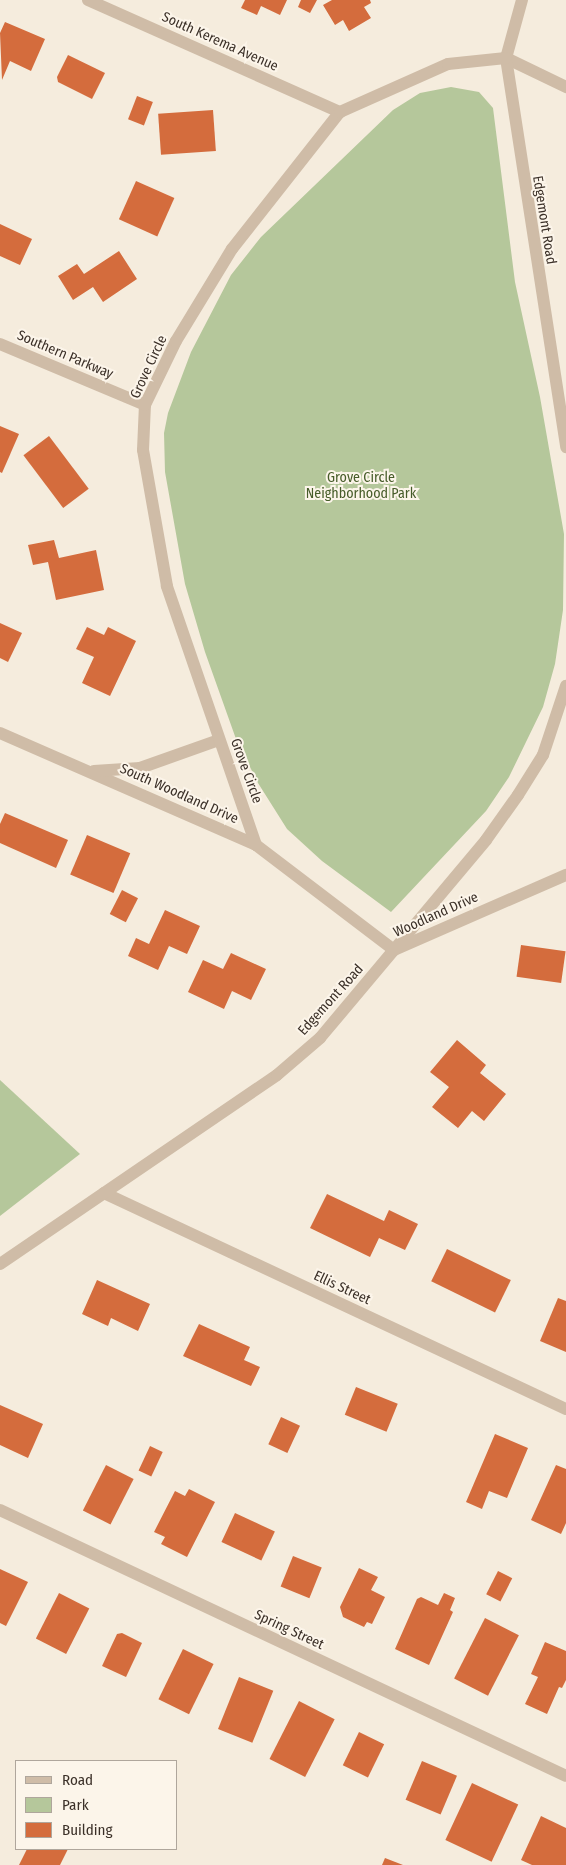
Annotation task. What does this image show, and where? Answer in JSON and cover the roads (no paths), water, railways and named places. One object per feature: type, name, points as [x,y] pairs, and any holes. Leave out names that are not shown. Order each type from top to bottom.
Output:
[{"type":"street","name":"South Kerema Avenue","points":[[88,0],[340,112]]},
{"type":"street","name":"Edgemont Road","points":[[522,0],[506,58],[566,446]]},
{"type":"street","name":"Grove Circle","points":[[256,845],[167,586],[143,450],[146,405],[176,341],[232,249],[340,112],[448,64],[506,58]]},
{"type":"street","points":[[506,58],[566,87]]},
{"type":"street","name":"Southern Parkway","points":[[0,344],[146,405]]},
{"type":"street","name":"Edgemont Road","points":[[0,1264],[302,1054],[337,1020],[486,840],[518,795],[542,755],[566,686]]},
{"type":"street","name":"South Woodland Drive","points":[[0,733],[256,845]]},
{"type":"street","name":"South Woodland Drive","points":[[89,771],[140,768],[219,740]]},
{"type":"street","name":"Woodland Drive","points":[[256,845],[394,950],[566,875]]},
{"type":"street","name":"Ellis Street","points":[[104,1193],[566,1409]]},
{"type":"street","name":"Spring Street","points":[[0,1510],[566,1776]]},
{"type":"park label","name":"Grove Circle Neighborhood Park","points":[[361,486]]}]
